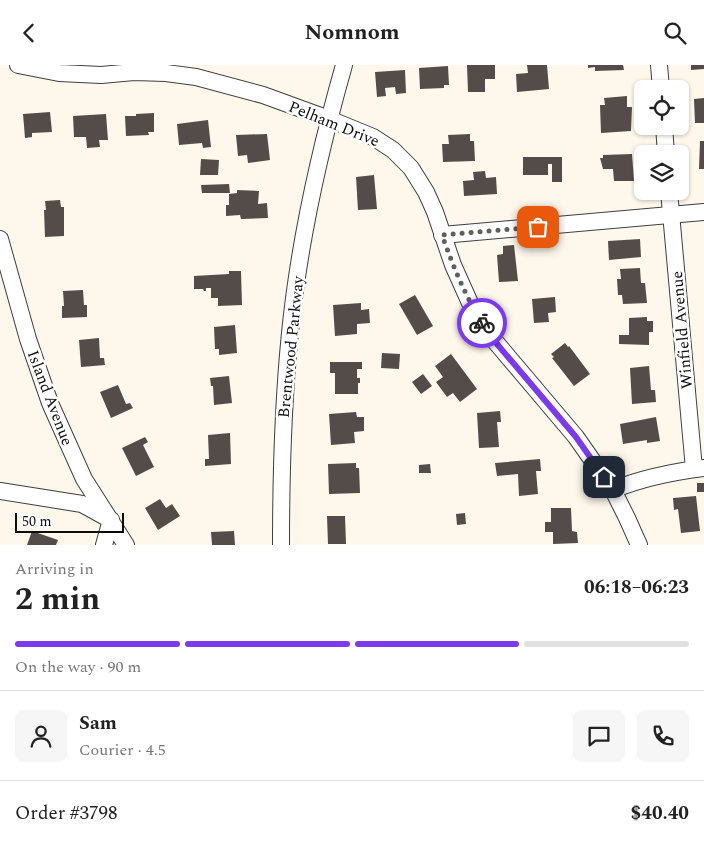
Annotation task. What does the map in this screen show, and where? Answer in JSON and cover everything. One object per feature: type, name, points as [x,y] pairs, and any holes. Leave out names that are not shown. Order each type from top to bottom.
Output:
[{"type":"street","name":"Pelham Drive","points":[[18,65],[59,73],[101,75],[134,71],[166,73],[195,71],[329,119],[373,137],[393,150],[411,168],[426,192],[435,212],[453,265],[470,303],[488,333],[576,437],[613,490],[628,518],[639,545]]},
{"type":"street","name":"Brentwood Parkway","points":[[281,545],[284,408],[290,332],[306,221],[329,119],[344,65]]},
{"type":"street","points":[[658,65],[660,80]]},
{"type":"street","name":"Winfield Avenue","points":[[670,200],[699,469]]},
{"type":"street","points":[[442,235],[704,212]]},
{"type":"street","name":"Island Avenue","points":[[0,239],[28,339],[50,403],[84,479],[126,545]]},
{"type":"street","points":[[613,490],[635,481],[666,473],[699,469]]},
{"type":"street","points":[[0,491],[82,504],[110,520],[104,545]]},
{"type":"building","points":[[467,65],[495,65],[495,79],[485,79],[485,92],[468,92]]},
{"type":"building","points":[[527,65],[547,65],[549,89],[517,92],[516,74],[528,73]]},
{"type":"building","points":[[588,65],[623,65],[624,70],[595,71],[595,67],[588,68]]},
{"type":"building","points":[[691,65],[704,65],[704,69],[691,70]]},
{"type":"building","points":[[448,66],[449,85],[444,85],[444,88],[420,89],[419,68]]},
{"type":"building","points":[[405,70],[406,93],[396,94],[395,87],[385,88],[386,96],[377,97],[375,72]]},
{"type":"building","points":[[627,96],[627,107],[632,107],[631,131],[601,133],[600,105],[605,105],[604,98]]},
{"type":"building","points":[[704,98],[704,123],[695,123],[694,99]]},
{"type":"building","points":[[50,112],[52,132],[32,133],[32,137],[25,138],[23,114]]},
{"type":"building","points":[[154,113],[154,132],[148,132],[149,135],[126,136],[125,116]]},
{"type":"building","points":[[106,114],[108,140],[99,140],[100,147],[87,148],[86,137],[74,137],[73,116]]},
{"type":"building","points":[[208,120],[211,147],[203,148],[202,143],[179,145],[177,124]]},
{"type":"building","points":[[267,134],[270,160],[248,163],[247,155],[238,156],[236,135]]},
{"type":"building","points":[[470,134],[470,141],[474,141],[475,161],[443,162],[442,144],[449,144],[448,135]]},
{"type":"building","points":[[700,141],[704,141],[704,169],[699,169]]},
{"type":"building","points":[[632,154],[634,181],[614,181],[613,169],[603,169],[600,158],[603,158],[603,155]]},
{"type":"building","points":[[523,157],[562,157],[562,182],[552,182],[552,164],[548,164],[548,175],[523,175]]},
{"type":"building","points":[[201,159],[219,160],[218,175],[200,175]]},
{"type":"building","points":[[485,171],[486,178],[496,177],[497,194],[464,196],[463,181],[474,180],[473,172]]},
{"type":"building","points":[[374,175],[377,209],[358,210],[356,177]]},
{"type":"building","points":[[229,184],[230,193],[202,193],[201,185]]},
{"type":"building","points":[[237,190],[259,191],[258,204],[267,203],[268,218],[241,219],[240,215],[226,216],[229,194],[237,193]]},
{"type":"building","points":[[60,200],[61,207],[64,207],[64,236],[45,237],[45,201]]},
{"type":"building","points":[[640,239],[641,257],[609,260],[608,241]]},
{"type":"building","points":[[514,245],[518,281],[499,282],[497,255],[503,254],[503,246]]},
{"type":"building","points":[[640,268],[641,283],[645,283],[647,303],[623,304],[622,295],[618,295],[617,279],[621,279],[620,269]]},
{"type":"building","points":[[229,271],[241,271],[242,305],[218,306],[218,298],[211,298],[211,288],[206,288],[206,291],[194,289],[194,276],[229,274]]},
{"type":"building","points":[[83,290],[84,305],[87,305],[87,317],[62,318],[62,306],[64,306],[63,291]]},
{"type":"building","points":[[415,295],[433,326],[417,335],[399,304]]},
{"type":"building","points":[[555,297],[556,312],[548,313],[549,322],[534,323],[532,299]]},
{"type":"building","points":[[361,303],[361,310],[369,309],[370,323],[357,324],[357,334],[335,336],[333,305]]},
{"type":"building","points":[[647,317],[647,321],[653,321],[653,332],[649,332],[649,345],[619,344],[619,335],[629,335],[629,318]]},
{"type":"building","points":[[235,325],[237,353],[219,355],[219,349],[215,349],[214,327]]},
{"type":"building","points":[[99,338],[100,358],[104,358],[105,365],[81,367],[79,340]]},
{"type":"building","points":[[565,343],[590,374],[574,386],[552,358],[554,357],[551,354]]},
{"type":"building","points":[[382,353],[400,354],[399,369],[381,368]]},
{"type":"building","points":[[451,354],[477,389],[460,402],[453,393],[447,397],[436,382],[443,377],[435,366]]},
{"type":"building","points":[[330,362],[362,362],[362,369],[357,369],[357,378],[360,378],[358,394],[335,394],[335,373],[330,373]]},
{"type":"building","points":[[649,366],[651,390],[655,390],[656,402],[632,404],[630,368]]},
{"type":"building","points":[[423,374],[432,386],[421,394],[412,382]]},
{"type":"building","points":[[229,376],[232,403],[214,405],[213,386],[211,386],[210,378]]},
{"type":"building","points":[[118,385],[126,404],[130,403],[133,408],[111,418],[100,392]]},
{"type":"building","points":[[500,411],[501,422],[497,422],[499,447],[479,448],[477,413]]},
{"type":"building","points":[[356,412],[357,417],[364,417],[364,431],[354,432],[355,443],[331,445],[329,414]]},
{"type":"building","points":[[656,417],[660,441],[647,443],[647,440],[623,444],[620,424]]},
{"type":"building","points":[[230,433],[231,464],[205,466],[205,459],[209,459],[208,435]]},
{"type":"building","points":[[145,437],[148,442],[143,445],[154,467],[136,476],[122,448]]},
{"type":"building","points":[[540,459],[541,471],[536,471],[538,494],[519,496],[518,474],[497,476],[495,463]]},
{"type":"building","points":[[356,463],[356,468],[359,468],[360,493],[329,494],[328,464]]},
{"type":"building","points":[[430,464],[431,473],[419,473],[419,465]]},
{"type":"building","points":[[697,483],[704,483],[704,492],[697,492]]},
{"type":"building","points":[[696,496],[700,531],[681,533],[678,509],[674,510],[673,498]]},
{"type":"building","points":[[160,499],[166,508],[172,504],[180,516],[158,530],[145,508]]},
{"type":"building","points":[[551,508],[571,508],[572,531],[577,532],[578,543],[553,544],[553,532],[545,532],[545,522],[551,522]]},
{"type":"building","points":[[465,513],[466,524],[457,525],[456,514]]},
{"type":"building","points":[[327,516],[345,516],[346,544],[328,544]]},
{"type":"building","points":[[32,531],[58,540],[56,545],[27,545]]},
{"type":"building","points":[[234,531],[235,545],[212,545],[211,532]]},
{"type":"way so far","points":[[482,323],[470,303],[442,235],[538,227]]},
{"type":"route","points":[[482,323],[497,344],[576,437],[604,477]]}]
